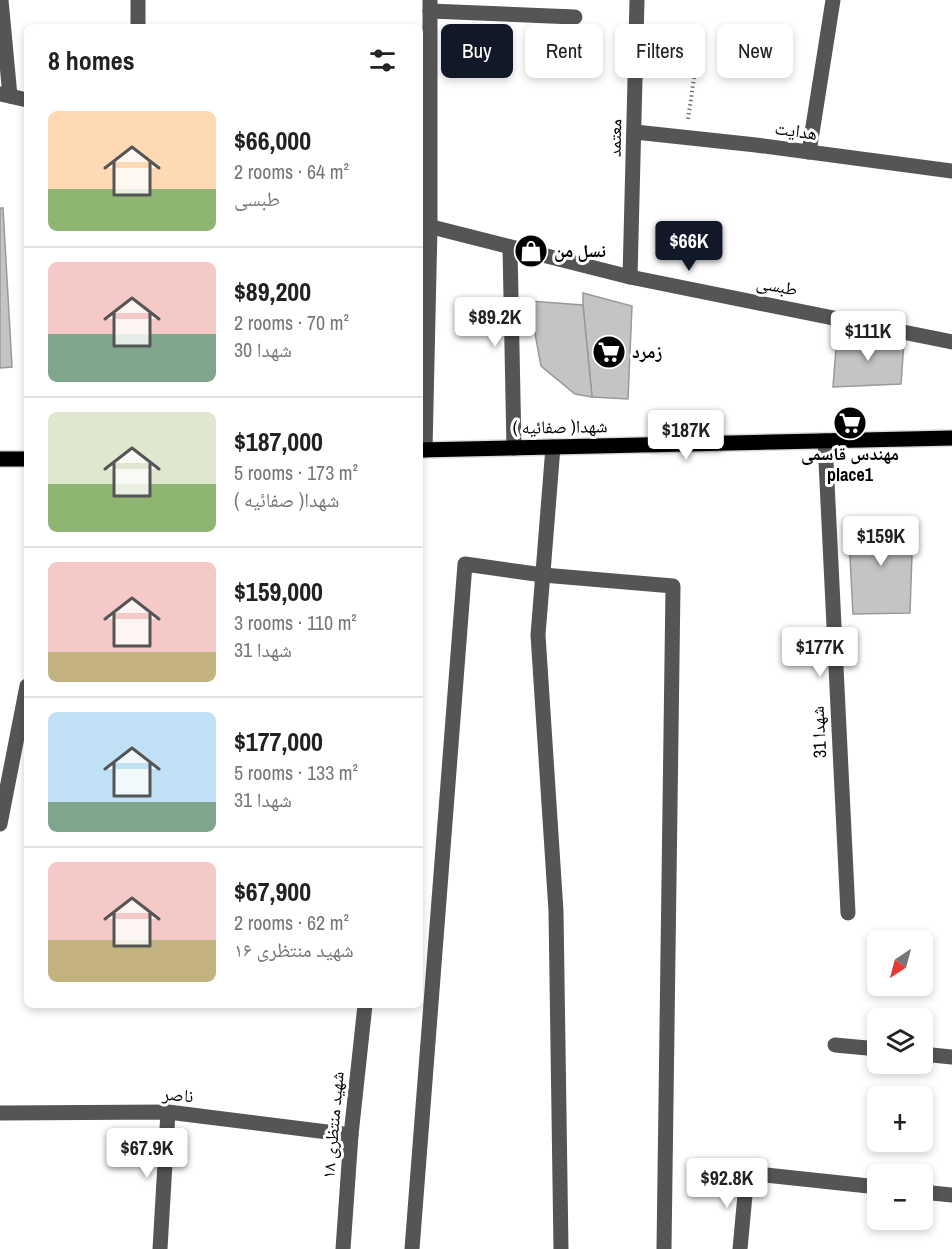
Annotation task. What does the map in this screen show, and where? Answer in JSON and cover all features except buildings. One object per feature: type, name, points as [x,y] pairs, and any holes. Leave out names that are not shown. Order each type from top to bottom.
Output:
[{"type":"main road","name":"شهدا( صفائیه )","points":[[423,450],[952,438]]},
{"type":"main road","points":[[0,459],[24,459]]},
{"type":"street","points":[[1,0],[5,95],[24,98]]},
{"type":"street","points":[[138,0],[138,24]]},
{"type":"street","name":"معتمد","points":[[630,277],[637,0]]},
{"type":"street","points":[[809,152],[833,0]]},
{"type":"street","points":[[423,450],[430,6],[575,17]]},
{"type":"street","name":"هدایت","points":[[634,132],[952,171]]},
{"type":"street","name":"طبسی","points":[[425,226],[630,277],[952,342]]},
{"type":"street","points":[[510,247],[514,448]]},
{"type":"street","name":"شهدا 31","points":[[825,441],[848,913]]},
{"type":"street","points":[[553,447],[538,635],[556,911],[561,1249]]},
{"type":"street","points":[[412,1249],[465,564],[543,575],[673,586],[664,1249]]},
{"type":"street","points":[[0,823],[24,701]]},
{"type":"street","name":"شهید منتظری ۱۸","points":[[343,1249],[351,1135],[365,1008]]},
{"type":"street","points":[[836,1045],[867,1048]]},
{"type":"street","points":[[933,1055],[952,1057]]},
{"type":"street","points":[[160,1249],[168,1112]]},
{"type":"street","name":"ناصر","points":[[0,1113],[168,1112],[351,1135]]},
{"type":"street","points":[[740,1249],[747,1173],[867,1186]]},
{"type":"street","points":[[933,1193],[952,1196]]},
{"type":"path","points":[[685,137],[694,78]]},
{"type":"place","name":"نسل من","points":[[531,251]]},
{"type":"place","name":"زمرد","points":[[609,352]]},
{"type":"place","name":"مهندس قاسمی place1","points":[[850,423]]}]
